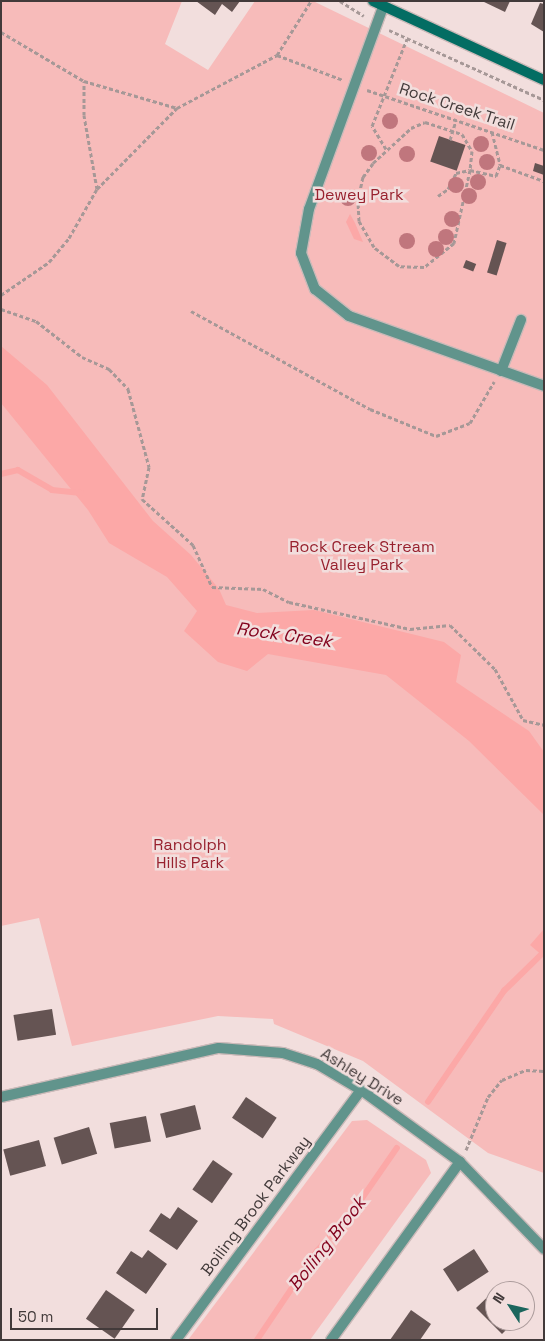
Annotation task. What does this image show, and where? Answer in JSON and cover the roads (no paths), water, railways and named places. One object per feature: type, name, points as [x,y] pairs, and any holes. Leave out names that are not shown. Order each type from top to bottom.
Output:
[{"type":"street","points":[[373,1],[544,80]]},
{"type":"street","points":[[383,7],[309,209],[301,253],[315,289],[349,316],[544,386]]},
{"type":"street","points":[[501,371],[521,320]]},
{"type":"street","name":"Ashley Drive","points":[[1,1097],[219,1048],[283,1053],[317,1064],[361,1090],[460,1162],[544,1249]]},
{"type":"street","name":"Boiling Brook Parkway","points":[[176,1340],[361,1090]]},
{"type":"street","points":[[331,1340],[460,1162]]},
{"type":"water","points":[[350,214],[363,242],[354,239],[346,222]]},
{"type":"water","name":"Rock Creek","points":[[1,346],[47,385],[153,521],[191,555],[219,589],[226,605],[257,613],[314,610],[444,642],[461,655],[456,682],[529,731],[544,752],[544,815],[469,741],[386,675],[268,654],[247,671],[218,662],[184,631],[197,611],[167,577],[109,543],[88,510],[1,403]]},
{"type":"water","points":[[544,929],[544,957],[530,945]]},
{"type":"waterway","points":[[1,474],[18,470],[52,490],[81,493]]},
{"type":"waterway","name":"Boiling Brook","points":[[428,1102],[504,991],[544,952]]},
{"type":"waterway","name":"Boiling Brook","points":[[257,1340],[317,1251],[354,1210],[397,1148]]},
{"type":"park label","name":"Dewey Park","points":[[359,195]]},
{"type":"park label","name":"Rock Creek Stream Valley Park","points":[[362,556]]},
{"type":"park label","name":"Randolph Hills Park","points":[[190,854]]}]
